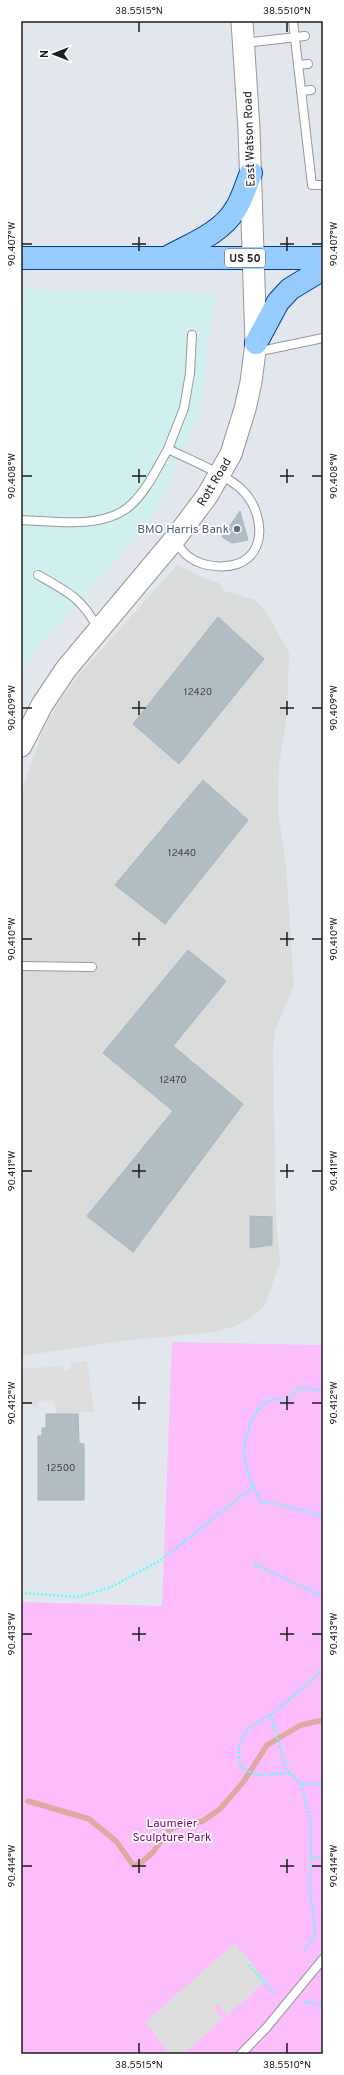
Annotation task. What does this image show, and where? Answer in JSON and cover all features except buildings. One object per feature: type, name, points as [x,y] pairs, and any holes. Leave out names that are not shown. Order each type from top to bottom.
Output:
[{"type":"main road","points":[[166,258],[216,230],[226,221],[236,210],[251,174]]},
{"type":"main road","name":"US 50","points":[[21,258],[323,258]]},
{"type":"main road","points":[[256,347],[278,302],[290,289],[323,269]]},
{"type":"street","name":"East Watson Road","points":[[242,21],[251,174],[253,258]]},
{"type":"street","name":"Rott Road","points":[[21,746],[30,725],[51,690],[98,630],[174,540],[220,476],[230,454],[245,409],[256,347],[253,258]]},
{"type":"lane","points":[[293,21],[312,185],[323,185]]},
{"type":"lane","points":[[244,43],[305,36]]},
{"type":"lane","points":[[298,65],[308,64]]},
{"type":"lane","points":[[301,91],[311,90]]},
{"type":"lane","points":[[21,520],[91,521],[111,517],[126,508],[137,497],[168,449],[184,408],[190,373],[192,335]]},
{"type":"lane","points":[[256,347],[323,338]]},
{"type":"lane","points":[[168,449],[240,488],[252,503],[257,514],[258,537],[249,557],[230,565],[218,567],[188,557],[174,540]]},
{"type":"lane","points":[[38,575],[72,594],[90,613],[98,630]]},
{"type":"lane","points":[[21,966],[92,967]]},
{"type":"lane","points":[[240,2054],[267,2027],[323,1958]]},
{"type":"path","points":[[323,1392],[310,1388],[299,1388],[286,1402],[276,1399],[267,1401],[256,1414],[248,1427],[245,1458],[253,1487],[262,1502],[282,1505],[323,1516]]},
{"type":"path","points":[[21,1593],[79,1597],[111,1587],[161,1560],[253,1487]]},
{"type":"path","points":[[253,1564],[323,1596]]},
{"type":"path","points":[[290,1773],[256,1775],[241,1767],[238,1755],[241,1739],[254,1724],[271,1715],[323,1670]]},
{"type":"path","points":[[271,1715],[274,1731],[280,1745],[286,1768],[301,1784],[311,1822],[310,1888],[316,1928],[314,1937],[304,1950]]},
{"type":"path","points":[[301,1784],[323,1784]]},
{"type":"path","points":[[311,1856],[323,1859]]},
{"type":"shaded area","points":[[21,289],[215,293],[199,412],[153,518],[36,649],[21,674]]},
{"type":"shaded area","points":[[177,565],[206,579],[219,583],[224,591],[255,600],[267,613],[289,653],[287,716],[279,765],[278,812],[286,865],[294,985],[275,1031],[273,1050],[276,1219],[280,1262],[265,1305],[252,1317],[235,1326],[215,1332],[121,1341],[21,1356],[21,793],[43,730],[61,699],[78,676]]},
{"type":"shaded area","points":[[87,1361],[94,1412],[57,1414],[54,1400],[39,1401],[37,1407],[33,1407],[31,1402],[21,1403],[21,1369],[61,1366],[65,1371],[71,1368],[71,1364]]},
{"type":"shaded area","points":[[235,1943],[266,1981],[227,2016],[218,2005],[215,2005],[215,2010],[223,2019],[184,2054],[169,2054],[145,2022]]},
{"type":"green space","name":"Laumeier Sculpture Park","points":[[172,1342],[323,1345],[323,2054],[21,2054],[21,1602],[162,1606]]},
{"type":"waterway","points":[[28,1801],[89,1819],[116,1841],[133,1865],[140,1864],[154,1851],[167,1832],[175,1827],[203,1821],[220,1809],[244,1781],[267,1745],[301,1725],[323,1720]]},
{"type":"place","name":"BMO Harris Bank","points":[[237,529]]}]
